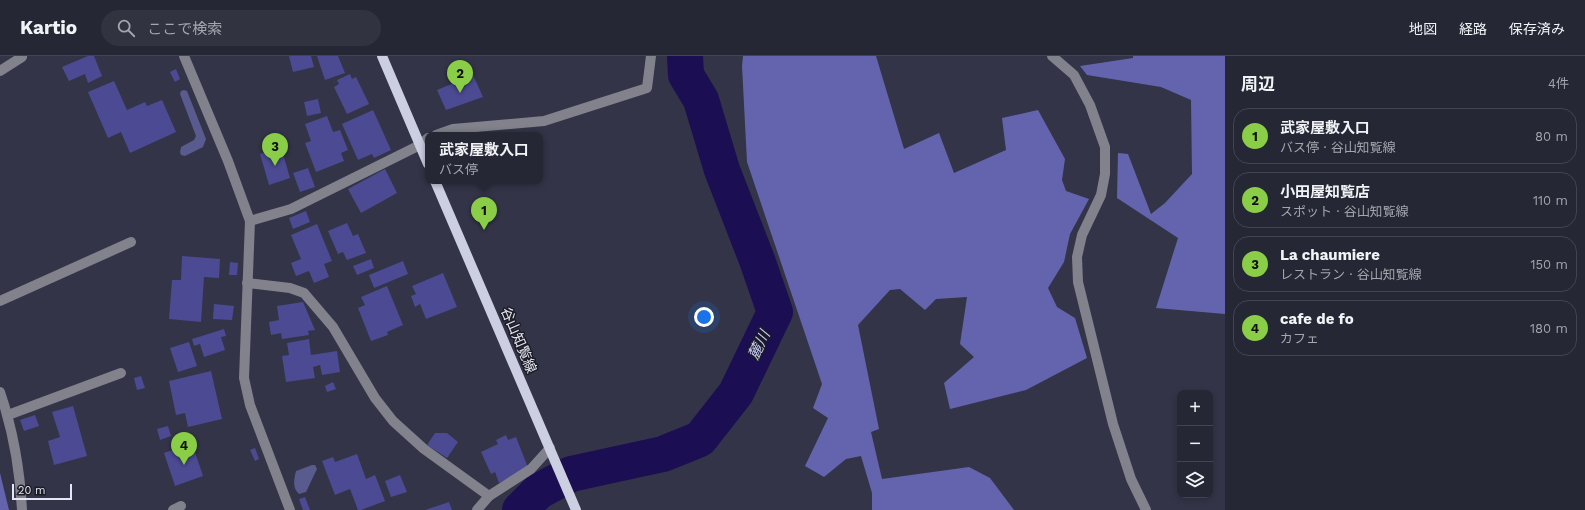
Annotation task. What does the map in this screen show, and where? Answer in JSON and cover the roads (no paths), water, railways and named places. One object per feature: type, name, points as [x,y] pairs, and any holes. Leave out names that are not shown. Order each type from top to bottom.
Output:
[{"type":"main road","points":[[382,56],[425,157]]},
{"type":"main road","name":"谷山知覧線","points":[[436,184],[556,460],[576,510]]},
{"type":"street","points":[[184,56],[228,161],[250,220],[244,378],[250,405],[290,510]]},
{"type":"street","points":[[444,132],[453,129],[544,121],[647,88],[651,56]]},
{"type":"street","points":[[1052,56],[1074,75],[1090,105],[1104,147],[1105,174],[1101,195],[1082,235],[1077,257],[1078,282],[1113,424],[1131,479],[1146,510]]},
{"type":"street","points":[[0,71],[22,57]]},
{"type":"street","points":[[250,220],[290,209],[420,145],[425,141]]},
{"type":"street","points":[[0,301],[131,242]]},
{"type":"street","points":[[247,283],[290,288],[304,293],[333,327],[374,398],[393,421],[424,449],[489,496]]},
{"type":"street","points":[[8,415],[121,373]]},
{"type":"street","points":[[0,392],[8,415],[20,477],[22,510]]},
{"type":"street","points":[[478,510],[489,496],[531,469],[550,448]]},
{"type":"waterway","name":"麓川","points":[[520,510],[539,491],[571,474],[663,454],[700,439],[736,393],[775,312],[757,260],[722,170],[701,100],[686,75],[685,56]]},
{"type":"place","name":"小田屋知覧店","points":[[460,93]]},
{"type":"place","name":"La chaumiere","points":[[275,166]]},
{"type":"place","name":"武家屋敷入口","points":[[484,230]]},
{"type":"place","name":"cafe de fo","points":[[184,465]]}]
